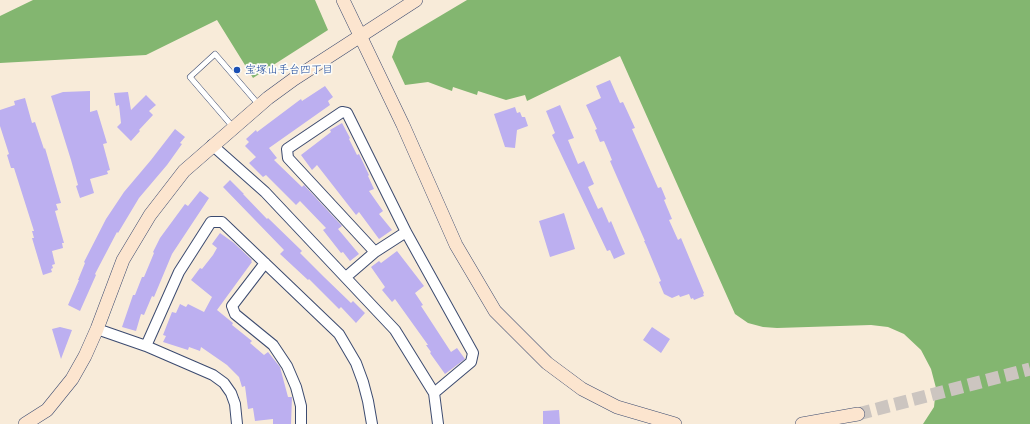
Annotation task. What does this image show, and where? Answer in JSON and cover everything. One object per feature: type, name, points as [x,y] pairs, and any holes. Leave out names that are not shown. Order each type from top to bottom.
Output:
[{"type":"street","points":[[343,0],[403,125],[456,245],[495,311],[547,363],[582,389],[617,407],[675,424]]},
{"type":"street","points":[[25,424],[47,410],[72,379],[85,356],[97,329],[123,260],[150,215],[184,171],[259,105],[294,79],[416,0]]},
{"type":"street","points":[[375,252],[288,158],[287,149],[342,112],[347,112],[406,232],[473,353],[472,362],[434,393]]},
{"type":"street","points":[[212,145],[265,192],[396,330],[434,393],[438,424]]},
{"type":"street","points":[[146,346],[179,272],[211,222],[222,222],[339,334],[358,369],[368,401],[372,424]]},
{"type":"street","points":[[346,276],[375,252],[406,232]]},
{"type":"street","points":[[265,263],[232,306],[235,314],[273,345],[287,366],[296,387],[301,406],[301,424]]},
{"type":"street","points":[[97,329],[146,346],[213,375],[224,383],[231,393],[235,404],[237,424]]},
{"type":"street","points":[[802,424],[858,414]]},
{"type":"lane","points":[[233,127],[190,77],[215,54],[259,105]]},
{"type":"green space","points":[[33,0],[315,0],[328,30],[253,78],[217,20],[146,55],[0,63],[0,16]]},
{"type":"green space","points":[[467,0],[1030,0],[1030,424],[923,424],[934,407],[936,388],[931,369],[921,350],[904,334],[888,327],[871,325],[777,328],[763,327],[748,323],[735,314],[620,56],[527,101],[525,95],[506,100],[478,91],[477,95],[453,87],[452,91],[428,82],[405,85],[392,57],[398,41]]},
{"type":"building","points":[[610,80],[620,103],[623,102],[635,128],[632,129],[658,188],[661,187],[666,199],[664,200],[672,219],[669,220],[678,240],[681,238],[704,296],[694,300],[693,298],[691,299],[689,294],[680,297],[679,295],[672,298],[664,294],[659,282],[661,281],[645,241],[610,161],[612,160],[604,141],[600,142],[595,130],[597,129],[586,105],[601,98],[596,86]]},
{"type":"building","points":[[325,86],[333,97],[328,101],[330,105],[269,148],[277,158],[274,160],[302,187],[304,185],[342,226],[338,229],[359,254],[350,261],[343,252],[341,253],[323,230],[326,228],[300,201],[296,205],[266,175],[263,177],[249,163],[256,157],[245,146],[249,142],[246,139],[256,130],[257,132],[301,99],[302,101]]},
{"type":"building","points":[[90,91],[90,112],[97,110],[107,143],[103,144],[110,170],[107,171],[108,174],[90,179],[94,193],[80,198],[71,160],[51,96],[63,92]]},
{"type":"building","points":[[128,92],[131,110],[146,95],[156,105],[149,111],[153,115],[131,141],[117,127],[121,123],[119,105],[116,106],[114,93]]},
{"type":"building","points":[[25,98],[32,123],[35,122],[44,149],[45,148],[61,203],[56,204],[58,210],[55,211],[64,243],[62,243],[63,248],[52,251],[55,264],[52,265],[52,272],[43,275],[32,238],[34,238],[32,231],[34,231],[14,168],[11,168],[7,155],[9,154],[0,126],[0,110],[15,105],[14,101]]},
{"type":"building","points":[[560,105],[574,138],[568,140],[578,164],[584,161],[594,184],[588,187],[598,209],[602,207],[609,223],[611,221],[625,254],[614,259],[610,250],[607,251],[552,135],[555,133],[546,111]]},
{"type":"building","points":[[515,107],[517,113],[520,112],[522,117],[525,117],[528,126],[517,130],[515,148],[505,147],[494,114]]},
{"type":"building","points":[[342,123],[357,155],[359,154],[369,175],[368,176],[374,189],[369,191],[383,211],[379,214],[392,230],[379,239],[359,212],[356,215],[317,165],[312,170],[301,155],[331,132],[330,130]]},
{"type":"building","points":[[175,129],[185,137],[180,143],[182,144],[167,165],[139,198],[118,233],[117,232],[95,274],[96,275],[80,311],[68,305],[79,280],[85,263],[84,262],[106,219],[124,192]]},
{"type":"building","points":[[230,180],[267,219],[268,218],[302,251],[300,253],[324,277],[351,303],[353,301],[365,313],[356,323],[341,307],[339,309],[309,279],[308,280],[280,254],[284,250],[223,187]]},
{"type":"building","points":[[200,191],[209,198],[172,254],[154,297],[152,296],[144,315],[141,314],[136,331],[122,327],[133,295],[135,295],[142,277],[144,277],[160,238],[185,204],[188,206]]},
{"type":"building","points":[[564,213],[575,249],[550,257],[539,221]]},
{"type":"building","points":[[220,233],[234,243],[252,260],[252,262],[217,310],[233,323],[232,325],[252,341],[250,343],[264,355],[268,352],[280,367],[288,397],[292,397],[291,424],[273,424],[273,419],[255,421],[253,408],[248,409],[245,386],[242,387],[239,377],[227,365],[201,347],[200,351],[189,347],[188,350],[163,342],[166,336],[163,335],[172,312],[176,313],[180,304],[186,307],[188,304],[204,312],[212,297],[191,280],[213,255],[217,248],[212,244]]},
{"type":"building","points":[[397,251],[424,286],[415,293],[423,305],[421,306],[451,352],[457,348],[465,359],[445,374],[430,353],[431,352],[426,345],[428,345],[395,299],[392,302],[382,290],[385,287],[371,267],[379,261],[381,263]]},
{"type":"building","points":[[60,327],[72,330],[61,359],[52,329]]},
{"type":"building","points":[[652,327],[670,339],[661,353],[643,340]]},
{"type":"building","points":[[559,410],[560,424],[543,424],[543,411]]},
{"type":"tunnel","points":[[858,414],[1030,369]]},
{"type":"place","name":"宝塚山手台四丁目","points":[[237,70]]}]
